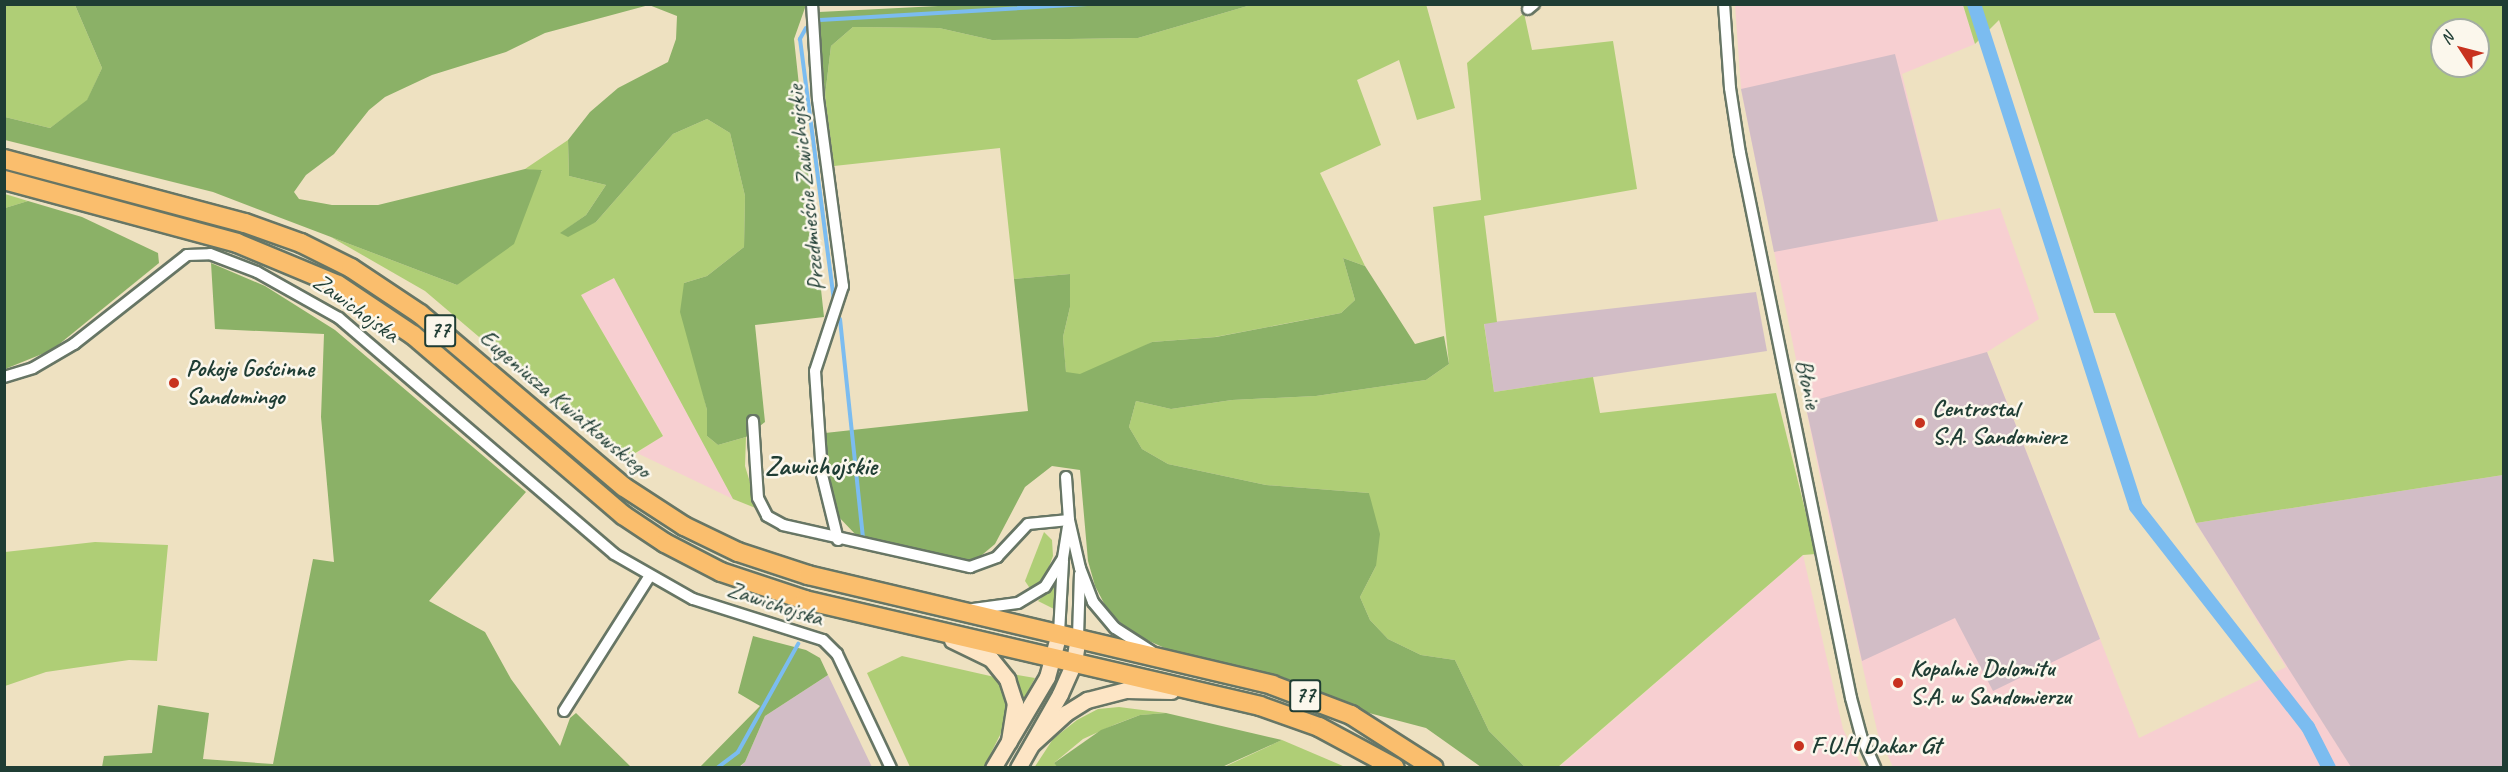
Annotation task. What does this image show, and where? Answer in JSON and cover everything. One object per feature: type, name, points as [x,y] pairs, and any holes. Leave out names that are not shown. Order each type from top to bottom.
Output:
[{"type":"main road","name":"Eugeniusza Kwiatkowskiego","points":[[4,159],[225,217],[313,249],[351,268],[412,308],[596,465],[684,526],[779,567],[1078,637]]},
{"type":"main road","name":"Eugeniusza Kwiatkowskiego","points":[[4,180],[227,240],[308,269],[358,297],[404,328],[607,503],[665,543],[710,567],[769,590],[1074,662]]},
{"type":"main road","name":"77","points":[[1078,637],[1162,657],[1315,699],[1382,732],[1434,768]]},
{"type":"main road","name":"77","points":[[1074,662],[1208,693],[1319,727],[1395,768]]},
{"type":"street","name":"Przedmieście Zawichojskie","points":[[812,4],[818,99],[843,286],[815,371],[822,474],[838,540]]},
{"type":"street","name":"Błonie","points":[[1724,4],[1730,88],[1740,153],[1851,698],[1861,736],[1875,768]]},
{"type":"street","name":"Zawichojska","points":[[4,377],[33,368],[74,344],[187,255],[202,253],[224,259],[283,284],[339,318],[587,533],[650,577],[736,616],[823,640],[837,654],[891,768]]},
{"type":"street","points":[[753,421],[758,498],[767,516],[783,525],[838,540],[970,567],[997,557],[1028,524],[1069,520]]},
{"type":"street","points":[[1066,477],[1069,520],[1080,568],[1093,602],[1110,622],[1162,657]]},
{"type":"street","points":[[993,768],[1042,687],[1054,658],[1059,633],[1063,558],[1069,520]]},
{"type":"street","points":[[960,610],[1010,606],[1031,598],[1053,578],[1063,558]]},
{"type":"street","points":[[1018,768],[1074,662],[1078,637],[1080,568]]},
{"type":"street","points":[[564,711],[650,577]]},
{"type":"street","points":[[927,629],[977,651],[1004,673],[1015,703],[1009,742]]},
{"type":"street","points":[[1032,744],[1066,713],[1111,693],[1208,693]]},
{"type":"shaded area","points":[[1735,5],[1963,5],[1975,44],[1902,74],[1938,221],[2000,208],[2039,319],[1987,352],[2139,738],[2286,667],[2196,523],[2503,475],[2503,767],[1893,767],[1878,735],[1820,477],[1741,89]]},
{"type":"shaded area","points":[[1895,54],[1938,221],[1774,252],[1741,89]]},
{"type":"shaded area","points":[[614,277],[733,499],[637,453],[663,435],[581,295]]},
{"type":"shaded area","points":[[1756,292],[1767,351],[1494,392],[1484,323]]},
{"type":"shaded area","name":"Centrostal S.A. Sandomierz","points":[[1987,352],[2100,639],[1993,691],[1955,618],[1862,661],[1805,403]]},
{"type":"shaded area","points":[[2503,475],[2503,767],[2351,767],[2196,523]]},
{"type":"shaded area","points":[[1803,555],[1843,729],[1862,767],[1558,768]]},
{"type":"shaded area","points":[[828,675],[872,767],[739,768],[745,762],[765,716]]},
{"type":"green space","points":[[1426,4],[1455,108],[1417,120],[1399,60],[1357,80],[1381,145],[1320,173],[1365,266],[1343,258],[1355,300],[1341,313],[1215,337],[1152,342],[1086,377],[1066,373],[1063,337],[1070,307],[1070,274],[1014,279],[1000,148],[834,166],[825,96],[831,46],[853,27],[939,28],[992,40],[1138,38],[1251,5]]},
{"type":"green space","points":[[5,5],[75,5],[102,68],[87,101],[50,128],[5,117]]},
{"type":"green space","points":[[75,5],[649,5],[545,33],[506,52],[432,75],[385,97],[369,110],[334,154],[306,175],[294,192],[299,199],[332,205],[378,205],[525,169],[542,170],[514,244],[457,285],[213,192],[5,140],[5,117],[50,128],[87,100],[102,68]]},
{"type":"green space","points":[[649,5],[806,5],[794,39],[824,317],[755,325],[765,422],[746,437],[718,445],[707,436],[707,410],[680,312],[684,283],[707,276],[744,247],[745,196],[730,133],[707,119],[673,134],[596,222],[568,237],[560,233],[586,215],[606,185],[569,176],[568,140],[590,112],[618,88],[668,62],[676,39],[677,16]]},
{"type":"green space","points":[[958,5],[1251,5],[1138,38],[992,40],[939,28],[853,27],[831,46],[825,96],[819,12]]},
{"type":"green space","points":[[1963,5],[2503,5],[2503,475],[2196,523],[2115,313],[2094,313],[1999,20],[1975,44]]},
{"type":"green space","points":[[1524,13],[1532,50],[1613,41],[1637,189],[1484,216],[1497,322],[1484,324],[1494,392],[1593,377],[1600,413],[1776,393],[1816,554],[1803,555],[1558,767],[1525,767],[1489,731],[1455,660],[1421,655],[1388,639],[1370,620],[1360,597],[1376,566],[1369,493],[1266,485],[1168,464],[1142,449],[1129,427],[1136,401],[1171,409],[1232,400],[1316,396],[1426,380],[1449,364],[1433,207],[1481,200],[1467,63]]},
{"type":"green space","points":[[707,119],[730,133],[745,196],[744,247],[707,276],[684,283],[693,351],[707,410],[707,436],[718,445],[746,437],[745,466],[758,509],[733,499],[614,278],[581,295],[663,436],[624,460],[425,291],[331,237],[457,285],[542,171],[525,169],[568,140],[569,176],[606,185],[586,215],[561,233],[596,222],[673,134]]},
{"type":"green space","points":[[5,194],[28,201],[5,208]]},
{"type":"green space","points":[[28,201],[82,217],[158,253],[159,263],[52,350],[5,369],[5,208]]},
{"type":"green space","points":[[1343,258],[1365,266],[1415,344],[1444,336],[1449,364],[1426,380],[1316,396],[1232,400],[1171,409],[1136,401],[1129,427],[1142,449],[1168,464],[1266,485],[1369,493],[1380,534],[1376,566],[1360,597],[1370,620],[1388,639],[1421,655],[1455,660],[1489,731],[1525,767],[1481,767],[1426,728],[1369,713],[1285,678],[1167,649],[1131,633],[1107,609],[1095,586],[1088,561],[1080,470],[1052,466],[1025,487],[995,544],[976,560],[964,562],[857,536],[834,512],[825,433],[1028,411],[1014,279],[1070,274],[1070,307],[1063,337],[1066,372],[1080,374],[1152,342],[1216,337],[1341,313],[1355,300]]},
{"type":"green space","points":[[211,263],[265,286],[335,330],[526,492],[429,601],[485,632],[511,679],[560,746],[570,718],[576,713],[631,767],[102,767],[104,756],[152,753],[158,705],[209,713],[203,759],[273,764],[313,559],[334,562],[321,417],[324,334],[215,329]]},
{"type":"green space","points":[[1044,532],[1052,540],[1053,556],[1046,575],[1031,590],[1025,581]]},
{"type":"green space","points":[[95,542],[168,545],[157,661],[129,660],[46,672],[5,686],[5,552]]},
{"type":"green space","points":[[1056,584],[1054,609],[1038,601]]},
{"type":"green space","points":[[753,636],[806,650],[820,658],[828,675],[765,716],[745,762],[739,767],[700,767],[760,706],[738,693]]},
{"type":"green space","points":[[902,656],[999,678],[1008,703],[1008,719],[984,767],[910,767],[867,673]]},
{"type":"green space","points":[[1012,674],[1035,678],[1021,704],[1019,690]]},
{"type":"green space","points":[[1119,707],[1166,713],[1140,715],[1116,724],[1083,739],[1054,763],[1058,767],[1034,768],[1053,739],[1077,720],[1098,709]]},
{"type":"green space","points":[[1166,713],[1282,740],[1222,767],[1058,768],[1054,763],[1101,730],[1140,715]]},
{"type":"green space","points":[[1282,740],[1336,763],[1345,767],[1222,768]]},
{"type":"waterway","points":[[820,20],[1092,4]]},
{"type":"waterway","points":[[1974,4],[2136,507],[2308,727],[2329,768]]},
{"type":"waterway","points":[[806,28],[800,39],[834,301]]},
{"type":"waterway","points":[[840,319],[863,538]]},
{"type":"waterway","points":[[717,768],[738,752],[798,644]]},
{"type":"place","name":"Pokoje Gościnne Sandomingo","points":[[174,383]]},
{"type":"place","name":"Centrostal S.A. Sandomierz","points":[[1920,423]]},
{"type":"place","name":"Kopalnie Dolomitu S.A. w Sandomierzu","points":[[1898,683]]},
{"type":"place","name":"F.U.H Dakar Gt","points":[[1799,746]]},
{"type":"district","name":"Zawichojskie","points":[[821,466]]}]
